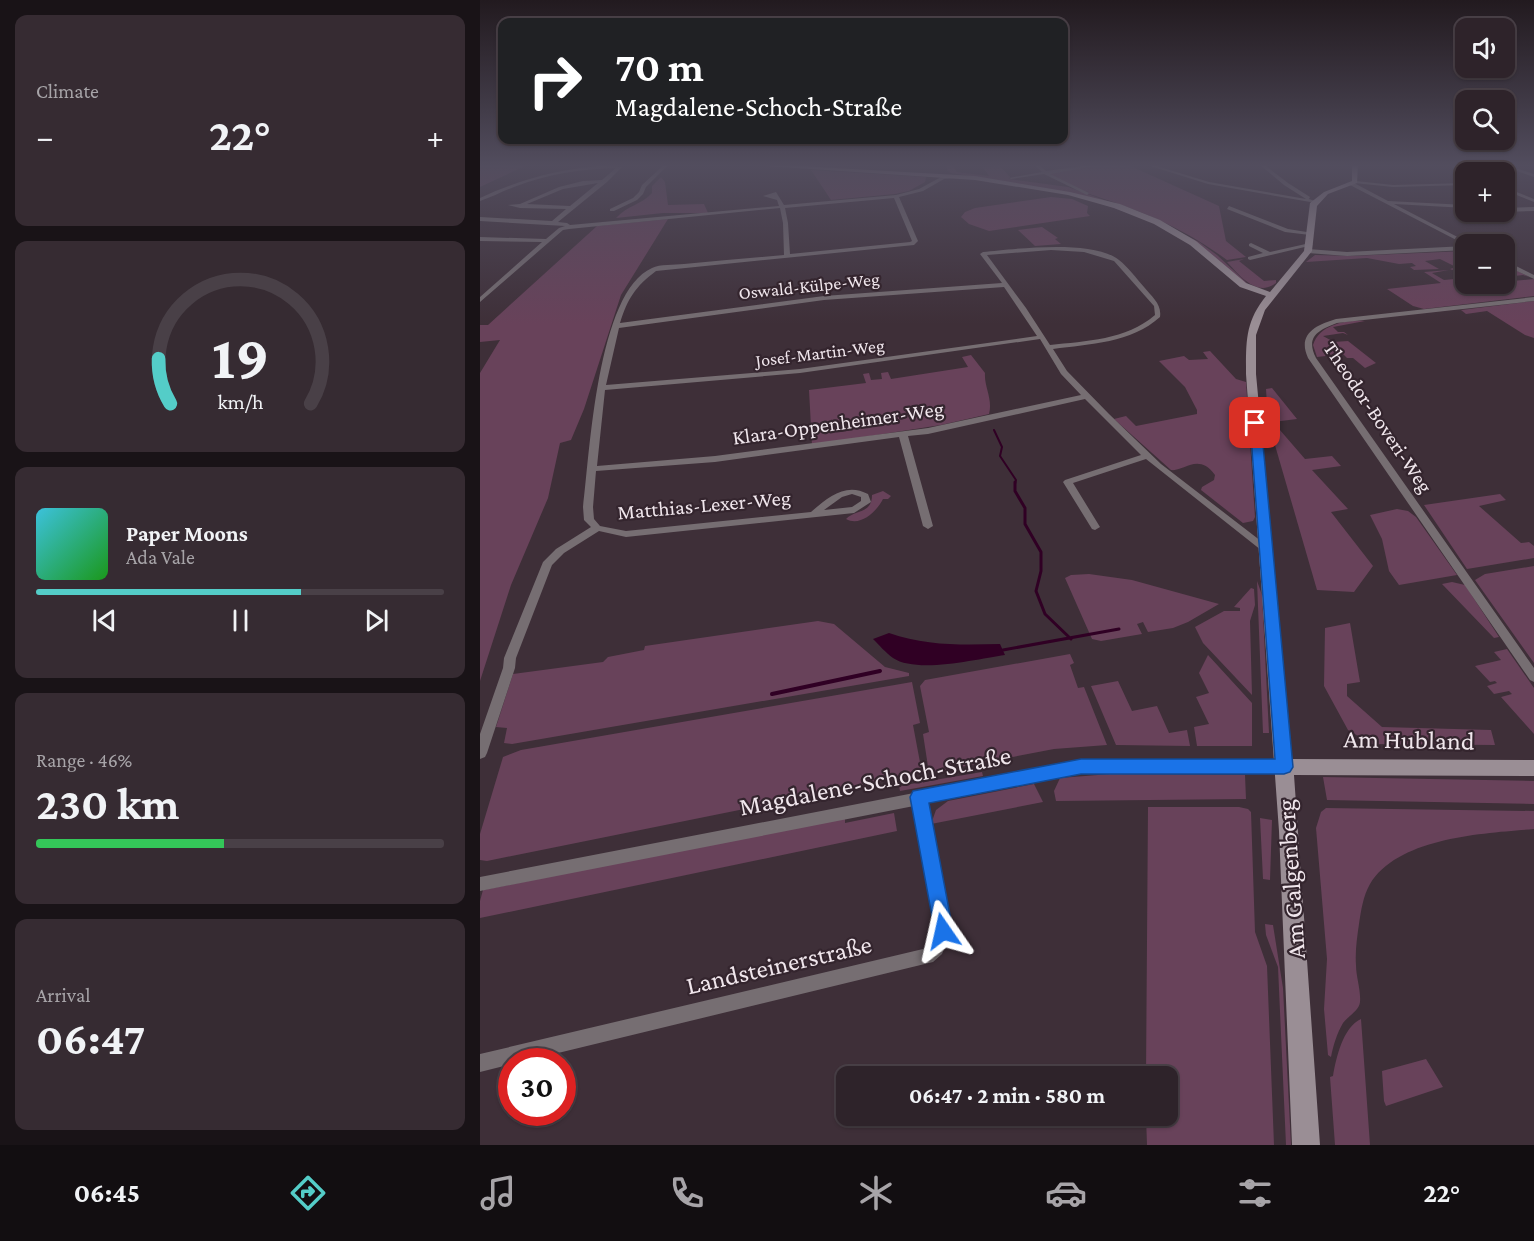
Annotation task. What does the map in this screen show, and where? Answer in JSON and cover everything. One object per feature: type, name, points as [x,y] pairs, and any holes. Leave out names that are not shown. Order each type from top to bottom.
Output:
[{"type":"street","points":[[553,223],[560,217]]},
{"type":"street","points":[[600,223],[605,217]]},
{"type":"street","points":[[480,300],[561,229],[668,217]]},
{"type":"street","points":[[785,217],[787,256]]},
{"type":"street","points":[[480,753],[509,668],[510,658],[547,564],[560,551],[597,528],[589,520],[588,513],[601,388],[616,326],[628,294],[648,271],[661,267],[912,244],[915,241],[905,217]]},
{"type":"street","points":[[1143,217],[1182,235],[1206,252],[1243,285],[1271,295]]},
{"type":"street","points":[[1253,217],[1290,232],[1310,233]]},
{"type":"street","points":[[1309,248],[1311,217]]},
{"type":"street","points":[[1415,217],[1455,238]]},
{"type":"street","points":[[480,219],[553,223],[569,227]]},
{"type":"street","points":[[480,239],[548,241]]},
{"type":"street","points":[[1251,245],[1269,254]]},
{"type":"street","points":[[1250,258],[1309,248],[1347,254],[1455,249]]},
{"type":"street","name":"Am Galgenberg","points":[[1306,1145],[1284,767],[1251,374],[1251,335],[1260,310],[1309,248]]},
{"type":"street","points":[[1048,347],[1140,330],[1151,324],[1158,316],[1157,306],[1116,260],[1108,256],[1076,250],[1030,249],[983,254],[1007,285],[1064,372],[1087,396],[1147,456],[1265,548]]},
{"type":"street","points":[[1515,268],[1534,277]]},
{"type":"street","name":"Oswald-Külpe-Weg","points":[[616,326],[825,298],[1007,285]]},
{"type":"street","name":"Theodor-Boveri-Weg","points":[[1534,299],[1336,321],[1316,330],[1307,344],[1307,350],[1312,358],[1534,677]]},
{"type":"street","name":"Josef-Martin-Weg","points":[[601,388],[793,372],[898,359],[1042,336]]},
{"type":"street","name":"Klara-Oppenheimer-Weg","points":[[592,469],[715,459],[903,435],[1087,396]]},
{"type":"street","points":[[903,435],[928,526]]},
{"type":"street","points":[[1095,527],[1068,482],[1147,456]]},
{"type":"street","name":"Matthias-Lexer-Weg","points":[[597,528],[626,534],[815,513]]},
{"type":"street","name":"Magdalene-Schoch-Straße","points":[[480,884],[1081,767],[1284,767]]},
{"type":"street","name":"Am Hubland","points":[[1284,767],[1534,768]]},
{"type":"street","name":"Landsteinerstraße","points":[[480,1063],[927,956],[936,948],[943,931],[919,797]]},
{"type":"shaded area","points":[[961,217],[1080,217],[989,231],[969,224]]},
{"type":"shaded area","points":[[1141,217],[1151,217],[1199,242],[1217,255],[1248,284],[1242,282],[1200,245],[1168,227]]},
{"type":"shaded area","points":[[1151,217],[1221,217],[1226,241],[1246,257],[1227,260],[1194,238]]},
{"type":"shaded area","points":[[668,219],[621,295],[584,409],[571,440],[560,443],[548,498],[511,585],[480,681],[480,373],[500,340],[480,342],[480,325],[488,325],[597,226]]},
{"type":"shaded area","points":[[1042,227],[1058,238],[1055,239],[1061,244],[1035,246],[1018,230]]},
{"type":"shaded area","points":[[1455,251],[1455,266],[1440,259],[1425,261],[1439,269],[1414,270],[1410,267],[1416,266],[1412,263],[1399,264],[1367,258],[1306,262],[1315,255],[1352,256]]},
{"type":"shaded area","points":[[1244,259],[1239,261],[1264,281],[1276,280],[1276,283],[1262,288],[1255,286],[1227,262]]},
{"type":"shaded area","points":[[1515,269],[1529,277],[1515,276]]},
{"type":"shaded area","points":[[1449,270],[1432,273],[1444,280],[1455,279],[1455,294],[1515,294],[1515,281],[1534,279],[1534,296],[1424,309],[1413,306],[1387,289],[1441,283],[1424,272]]},
{"type":"shaded area","points":[[1534,301],[1534,338],[1525,335],[1487,311],[1466,314],[1461,310]]},
{"type":"shaded area","points":[[1350,321],[1365,321],[1333,327],[1338,332],[1344,332],[1348,335],[1343,333],[1323,336],[1334,342],[1348,341],[1376,363],[1365,368],[1353,358],[1347,358],[1343,354],[1317,357],[1313,345],[1321,332],[1335,325]]},
{"type":"shaded area","points":[[1210,351],[1236,379],[1246,382],[1255,517],[1253,521],[1243,523],[1201,490],[1214,480],[1215,475],[1209,468],[1197,464],[1171,470],[1114,419],[1126,416],[1136,426],[1197,414],[1185,387],[1159,361],[1184,356],[1189,360],[1208,359],[1203,352]]},
{"type":"shaded area","points":[[971,355],[985,373],[990,403],[989,414],[941,425],[812,445],[809,390],[866,383],[863,374],[869,373],[871,380],[882,379],[881,373],[888,372],[891,379],[968,367],[962,357]]},
{"type":"shaded area","points":[[1272,388],[1297,419],[1273,422],[1305,459],[1332,456],[1341,466],[1312,470],[1348,509],[1331,512],[1373,566],[1354,592],[1317,590],[1268,421],[1266,389]]},
{"type":"shaded area","points":[[883,491],[891,496],[883,499],[868,516],[857,521],[846,519],[866,508],[872,495]]},
{"type":"shaded area","points":[[1500,494],[1506,500],[1479,506],[1521,543],[1529,542],[1534,546],[1534,558],[1467,569],[1424,505]]},
{"type":"shaded area","points":[[1397,509],[1408,511],[1416,517],[1457,575],[1399,585],[1389,571],[1382,539],[1370,515]]},
{"type":"shaded area","points":[[1534,566],[1534,663],[1475,580],[1485,574]]},
{"type":"shaded area","points":[[1089,574],[1132,580],[1219,604],[1173,628],[1148,632],[1143,622],[1137,624],[1142,634],[1101,641],[1092,639],[1065,578],[1071,575]]},
{"type":"shaded area","points":[[1257,581],[1262,595],[1269,733],[1263,733]]},
{"type":"shaded area","points":[[1452,582],[1465,585],[1499,637],[1494,638],[1442,584]]},
{"type":"shaded area","points":[[1251,588],[1254,589],[1255,605],[1250,621],[1252,695],[1203,643],[1195,627],[1224,611],[1240,611],[1240,608],[1234,607]]},
{"type":"shaded area","points":[[818,621],[834,624],[885,667],[909,673],[909,676],[512,744],[504,743],[507,728],[496,727],[513,674],[603,662],[608,657],[644,650],[645,646]]},
{"type":"shaded area","points":[[1350,623],[1360,682],[1347,684],[1347,696],[1382,727],[1491,730],[1495,745],[1372,744],[1348,730],[1324,686],[1325,628]]},
{"type":"shaded area","points":[[889,633],[930,642],[1000,644],[1005,655],[948,664],[904,663],[890,656],[873,639]]},
{"type":"shaded area","points":[[1507,649],[1534,688],[1534,734],[1501,697],[1512,694],[1509,691],[1494,694],[1487,686],[1497,683],[1490,682],[1475,666],[1501,660],[1494,652]]},
{"type":"shaded area","points":[[1070,654],[1074,663],[1070,665],[1078,688],[1084,687],[1107,745],[1054,749],[929,773],[923,734],[929,732],[920,686],[925,680]]},
{"type":"shaded area","points":[[1208,655],[1252,703],[1252,746],[1197,746],[1194,727],[1209,724],[1196,697],[1209,693],[1199,673]]},
{"type":"shaded area","points":[[1118,681],[1132,711],[1157,706],[1169,733],[1187,730],[1190,746],[1116,745],[1091,686]]},
{"type":"shaded area","points":[[912,682],[920,723],[913,725],[922,773],[487,861],[480,860],[480,834],[503,757],[521,750]]},
{"type":"shaded area","points":[[982,772],[983,776],[900,791],[899,786]]},
{"type":"shaded area","points":[[1110,774],[1245,775],[1246,799],[1056,801],[1054,791],[1060,778]]},
{"type":"shaded area","points":[[1323,777],[1534,781],[1534,804],[1327,800]]},
{"type":"shaded area","points":[[1034,784],[1043,802],[931,824],[936,810],[948,801]]},
{"type":"shaded area","points":[[1148,807],[1239,807],[1248,809],[1251,812],[1255,932],[1267,966],[1274,1145],[1147,1145],[1146,1126],[1178,1126],[1178,1066],[1146,1066]]},
{"type":"shaded area","points":[[1326,808],[1534,811],[1534,829],[1444,840],[1401,856],[1383,868],[1366,893],[1359,924],[1356,970],[1360,1002],[1358,1008],[1341,1027],[1331,1057],[1328,1055],[1324,1009],[1327,959],[1316,828],[1321,812]]},
{"type":"shaded area","points":[[894,813],[897,831],[480,918],[480,901],[483,890],[845,817],[845,823]]},
{"type":"shaded area","points":[[1260,818],[1272,820],[1270,880],[1263,879]]},
{"type":"shaded area","points":[[1265,924],[1273,925],[1283,988],[1291,1145],[1286,1145],[1278,967],[1266,935]]},
{"type":"shaded area","points":[[1361,1019],[1370,1145],[1335,1145],[1330,1077],[1333,1076],[1338,1052],[1345,1036],[1349,1029]]},
{"type":"shaded area","points":[[1426,1059],[1443,1087],[1386,1106],[1382,1071]]},
{"type":"waterway","points":[[994,430],[1002,447],[1000,456],[1016,480],[1015,484]]},
{"type":"waterway","points":[[1015,484],[1015,491],[1025,508],[1025,524],[1041,552],[1041,571],[1036,591],[1045,614],[1070,638]]},
{"type":"waterway","points":[[1070,638],[1119,629]]},
{"type":"waterway","points":[[1003,650],[1070,638]]},
{"type":"waterway","points":[[772,694],[880,671]]},
{"type":"route","points":[[943,931],[919,797],[1043,772],[1081,767],[1153,765],[1284,767],[1255,423]]}]
